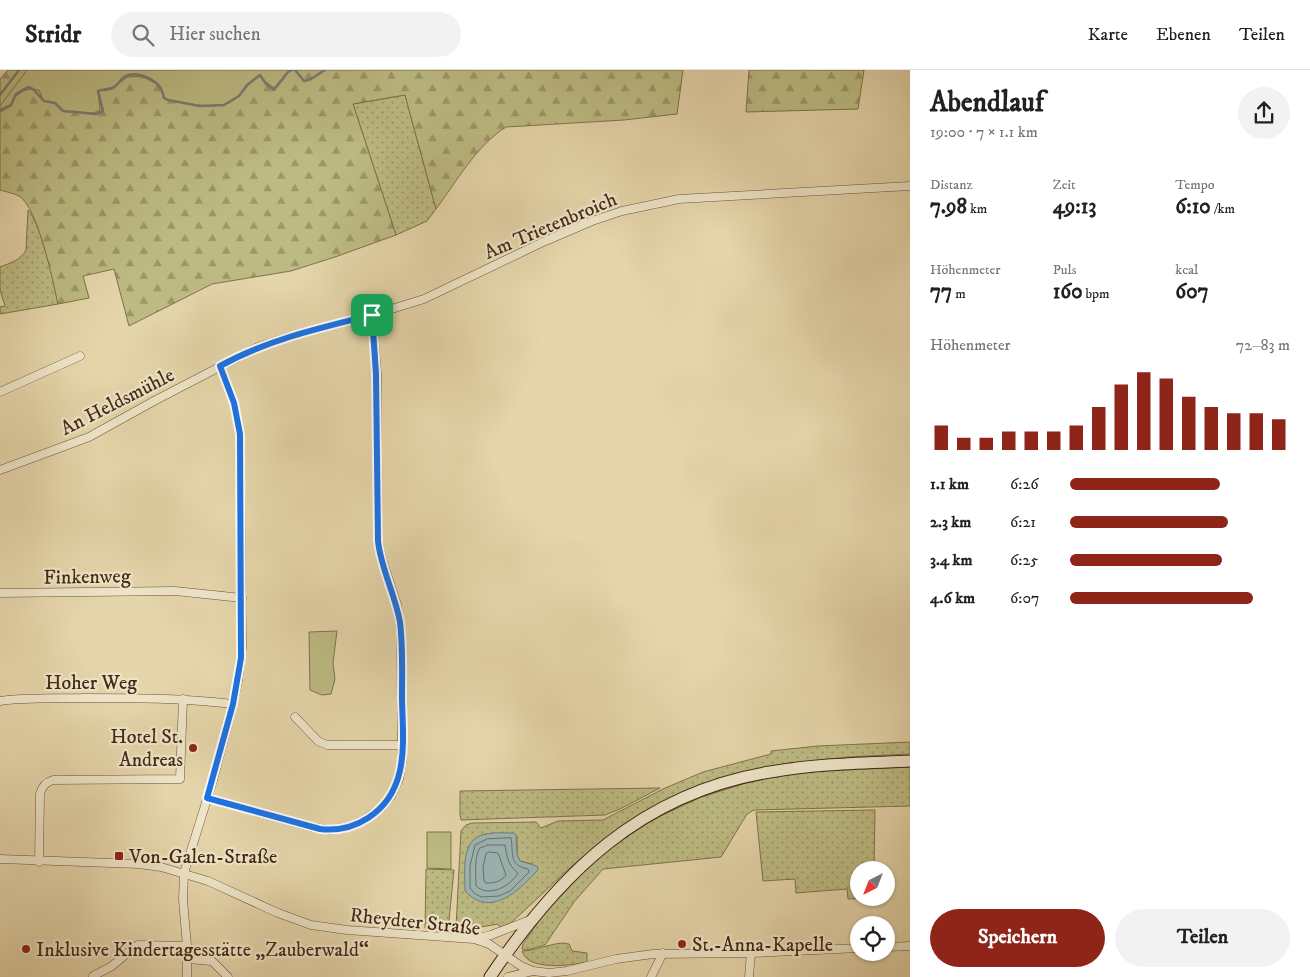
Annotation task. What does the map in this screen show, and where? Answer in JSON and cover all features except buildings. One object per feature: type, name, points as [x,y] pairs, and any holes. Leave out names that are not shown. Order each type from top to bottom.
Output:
[{"type":"main road","points":[[490,977],[551,896],[602,847],[649,815],[691,795],[722,784],[769,772],[828,765],[910,761]]},
{"type":"street","name":"Am Trietenbroich","points":[[220,366],[244,353],[271,342],[372,315],[431,296],[543,242],[592,221],[636,206],[686,198],[910,186]]},
{"type":"street","points":[[207,798],[320,829],[334,829],[348,827],[373,814],[391,796],[400,774],[403,745],[400,622],[378,541],[376,374],[372,315]]},
{"type":"street","points":[[0,392],[80,356]]},
{"type":"street","points":[[187,977],[188,946],[183,900],[184,873],[233,704],[241,658],[240,434],[234,403],[220,366]]},
{"type":"street","name":"An Heldsmühle","points":[[0,470],[89,438],[220,366]]},
{"type":"street","name":"Finkenweg","points":[[0,594],[174,591],[242,598]]},
{"type":"street","name":"Hoher Weg","points":[[0,701],[23,699],[183,699],[233,704]]},
{"type":"street","points":[[39,862],[40,794],[42,788],[48,782],[53,780],[180,778],[183,699]]},
{"type":"street","points":[[295,718],[318,741],[325,745],[403,745]]},
{"type":"street","name":"Rheydter Straße","points":[[0,859],[39,862],[143,864],[184,873],[212,883],[311,925],[363,932],[474,939],[489,944],[504,956],[532,971],[567,971],[616,959],[664,953],[751,953],[850,948]]},
{"type":"street","points":[[474,939],[491,935],[532,919]]},
{"type":"street","points":[[93,976],[112,966],[138,945],[188,946]]},
{"type":"street","points":[[895,947],[910,946]]},
{"type":"street","points":[[650,977],[664,953]]},
{"type":"street","points":[[749,977],[751,953]]},
{"type":"street","points":[[188,959],[211,960],[228,977]]},
{"type":"street","points":[[508,977],[532,971]]},
{"type":"green space","points":[[8,70],[683,70],[677,114],[624,120],[506,127],[476,154],[436,209],[405,95],[353,104],[396,235],[291,271],[212,284],[129,326],[114,269],[83,276],[89,298],[58,304],[44,246],[32,214],[26,203],[19,196],[0,190],[0,79]]},
{"type":"green space","points":[[27,70],[289,70],[274,88],[259,75],[233,101],[215,106],[168,100],[158,85],[142,76],[128,77],[113,87],[98,91],[100,110],[91,114],[61,110],[56,104],[43,100],[39,90],[29,89],[15,97],[11,106],[0,112],[0,106]]},
{"type":"green space","points":[[749,70],[864,70],[858,109],[746,112]]},
{"type":"green space","points":[[405,95],[436,209],[427,221],[396,235],[353,104]]},
{"type":"green space","points":[[28,210],[43,242],[58,304],[0,314],[0,307],[5,306],[0,290],[0,267],[18,259],[26,250]]},
{"type":"green space","points":[[337,631],[333,663],[335,679],[331,694],[322,695],[310,690],[309,632]]},
{"type":"green space","points":[[910,742],[910,754],[847,757],[754,770],[723,779],[642,814],[605,839],[573,865],[511,923],[501,928],[498,924],[475,928],[456,927],[461,831],[466,825],[472,823],[536,822],[541,828],[558,821],[603,820],[663,789],[703,772],[771,754],[771,751],[818,746]],"holes":[[[486,834],[517,837],[517,854],[520,861],[532,864],[465,865],[470,845],[480,836]]]},
{"type":"green space","points":[[910,767],[910,806],[754,810],[747,814],[721,857],[603,869],[574,902],[545,945],[527,950],[522,949],[523,944],[543,915],[595,860],[609,847],[654,819],[699,798],[761,778],[821,771]]},
{"type":"green space","points":[[660,788],[605,815],[461,820],[460,814],[460,791]]},
{"type":"green space","points":[[875,810],[874,861],[850,861],[850,899],[848,899],[847,889],[796,893],[795,879],[763,881],[756,812]]},
{"type":"green space","points":[[427,832],[451,832],[451,869],[427,868]]},
{"type":"green space","points":[[426,869],[454,870],[448,930],[425,928]]},
{"type":"green space","points":[[563,943],[569,944],[572,951],[587,953],[587,962],[551,966],[533,962],[526,958],[522,951],[532,950]]},
{"type":"water","points":[[514,833],[516,835],[517,854],[520,861],[537,866],[538,870],[522,886],[504,899],[495,902],[485,902],[475,899],[465,891],[466,856],[472,842],[486,834]]},
{"type":"waterway","points":[[0,95],[19,70]]},
{"type":"waterway","points":[[0,110],[11,105],[16,94],[28,87],[33,89],[44,101],[55,103],[63,111],[96,114],[103,111],[98,91],[113,88],[124,77],[133,74],[144,76],[153,81],[160,87],[164,98],[168,100],[200,106],[224,105],[239,96],[247,85],[260,75],[266,84],[274,90],[288,72],[292,70]]},
{"type":"waterway","points":[[295,70],[304,81],[325,70]]},
{"type":"place","name":"Hotel St. Andreas","points":[[193,748]]},
{"type":"place","name":"Von-Galen-Straße","points":[[119,856]]},
{"type":"place","name":"St.-Anna-Kapelle","points":[[682,944]]},
{"type":"place","name":"Inklusive Kindertagesstätte „Zauberwald“","points":[[26,949]]},
{"type":"route","points":[[372,315],[376,374],[378,541],[400,622],[402,762],[395,788],[388,801],[378,811],[348,827],[320,829],[207,798],[233,704],[242,647],[240,434],[234,403],[220,366],[248,351],[271,342],[372,315]]}]
